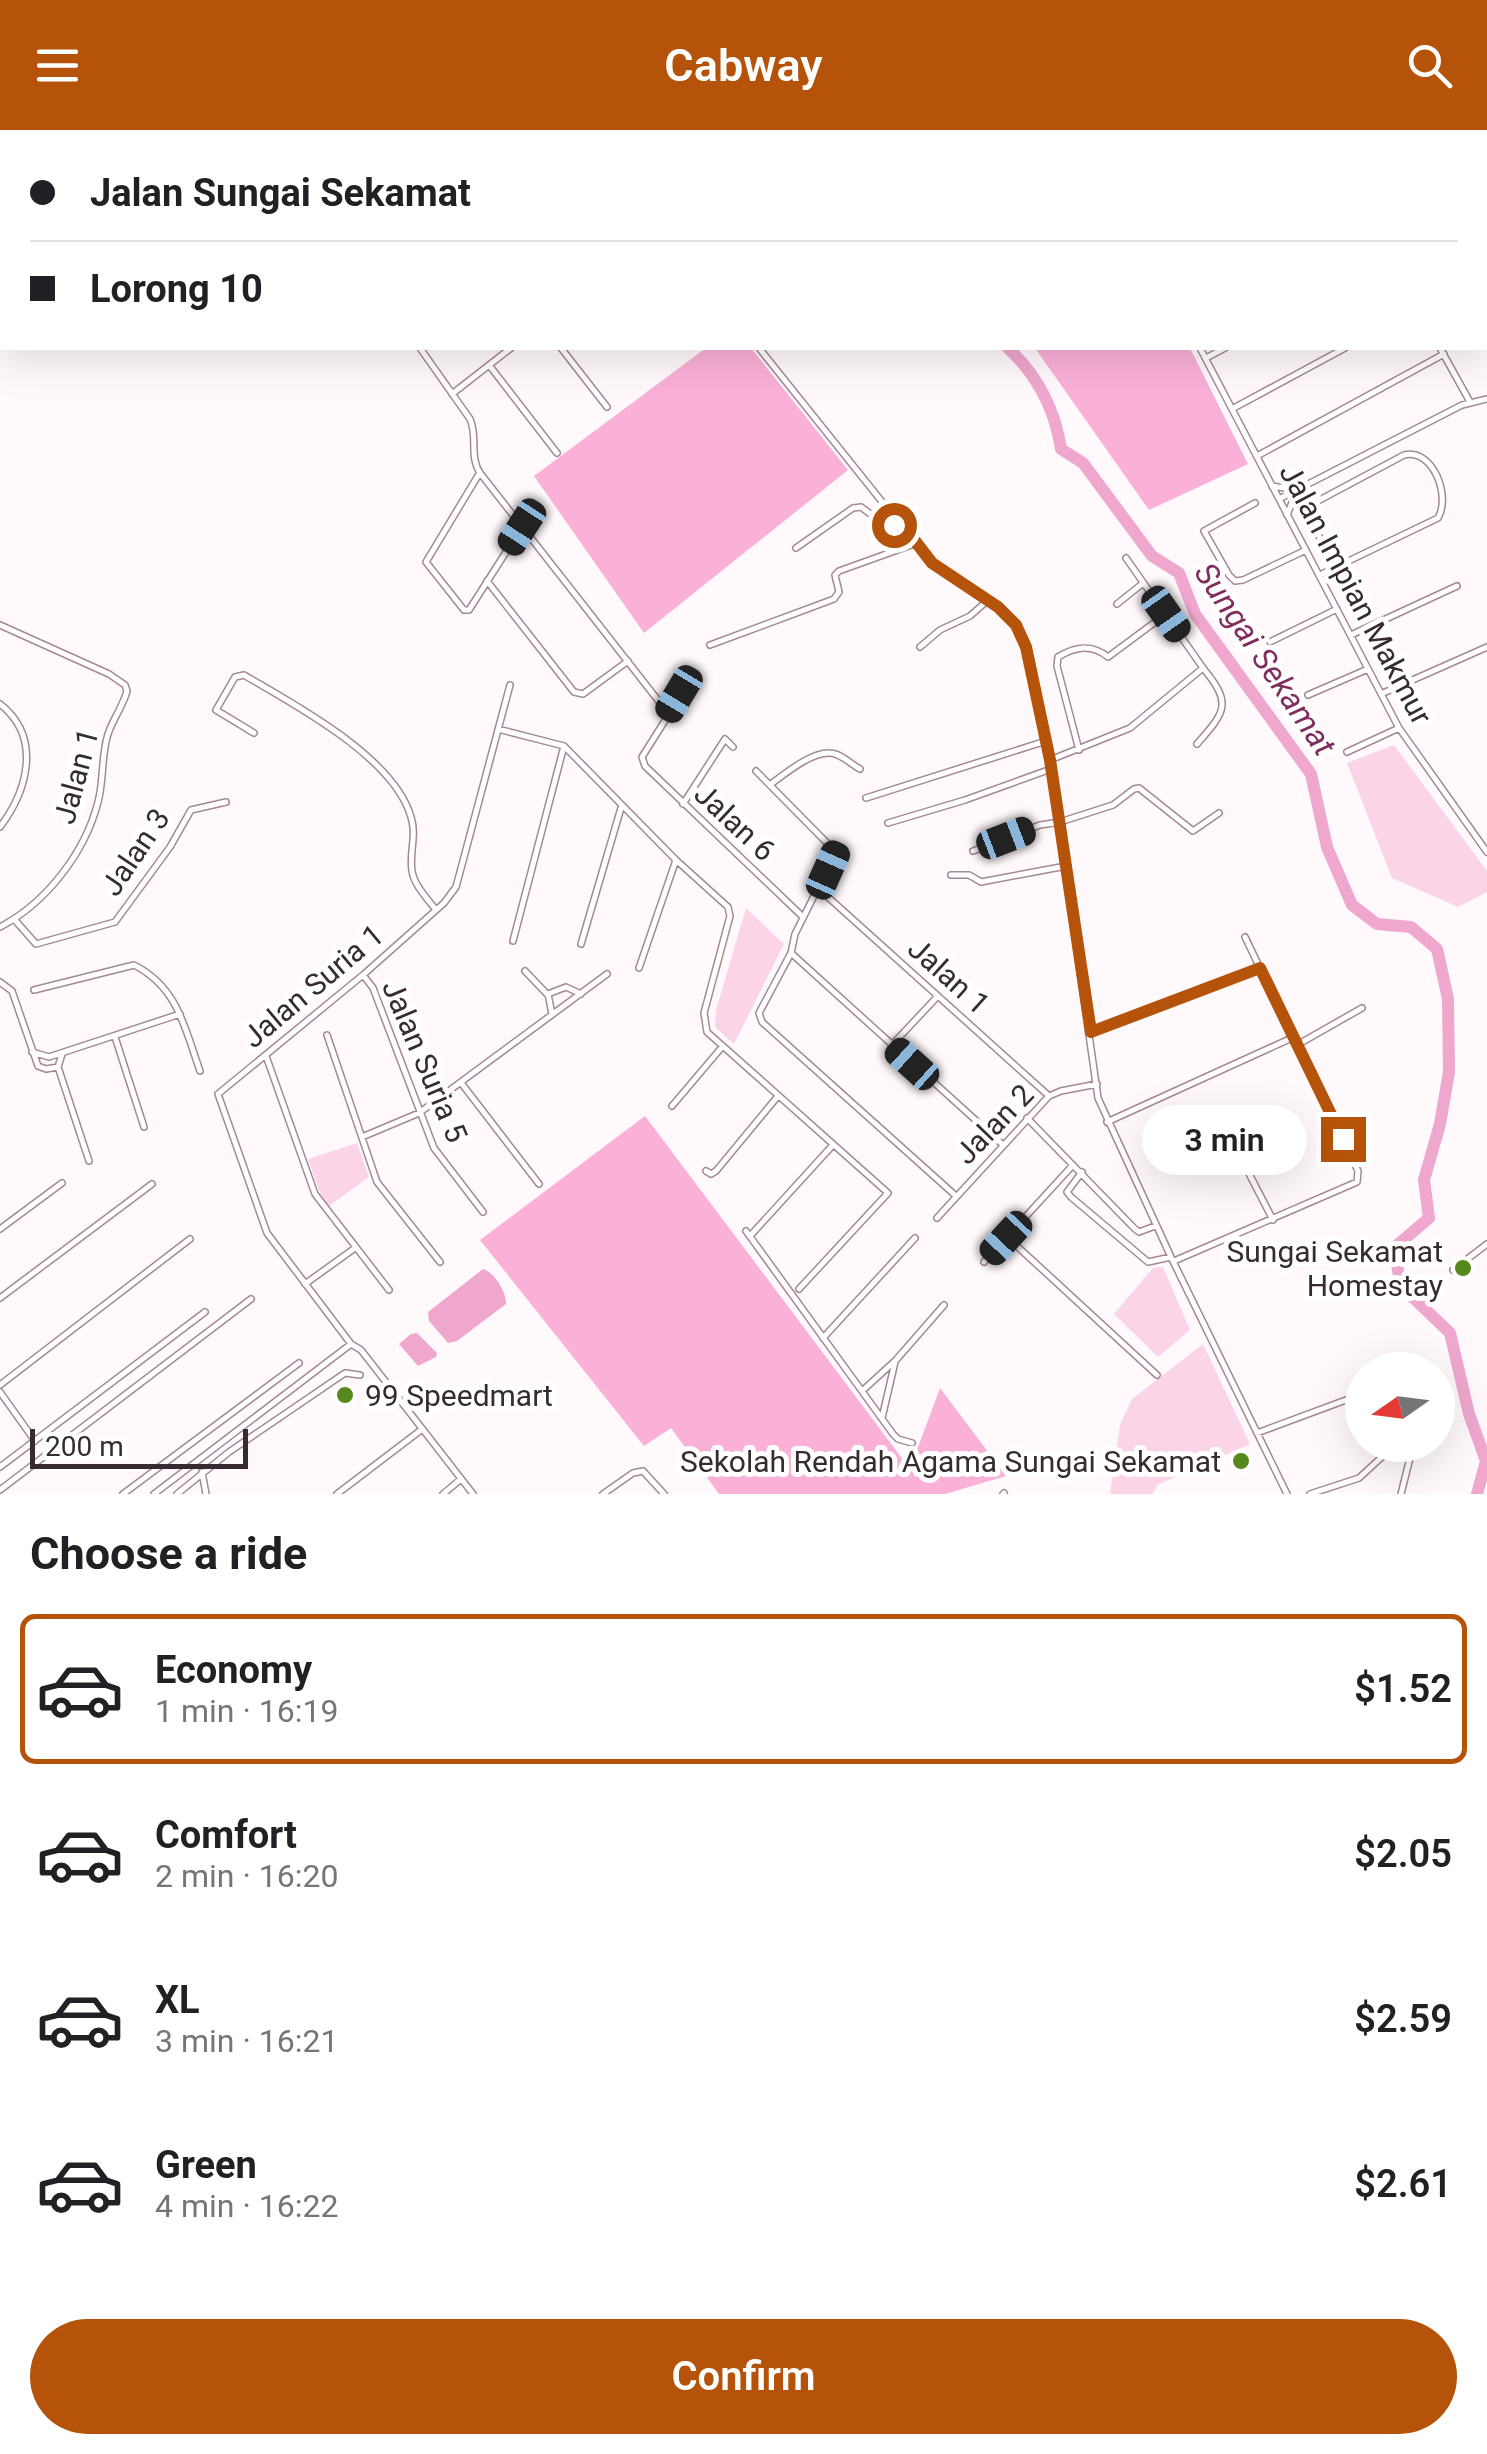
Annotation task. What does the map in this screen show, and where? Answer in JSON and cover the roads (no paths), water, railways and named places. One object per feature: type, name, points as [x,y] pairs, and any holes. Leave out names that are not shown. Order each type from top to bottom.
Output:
[{"type":"street","points":[[421,350],[475,430],[473,459],[480,473],[668,713],[683,692]]},
{"type":"street","points":[[452,394],[508,350]]},
{"type":"street","points":[[563,350],[607,408]]},
{"type":"street","points":[[762,350],[932,563],[988,600],[1016,625],[1026,647],[1050,760],[1097,1084],[1107,1122],[1287,1494]]},
{"type":"street","name":"Jalan Impian Makmur","points":[[1201,350],[1399,728],[1487,852]]},
{"type":"street","points":[[1206,358],[1221,350]]},
{"type":"street","points":[[1232,409],[1341,350]]},
{"type":"street","points":[[1257,456],[1442,351],[1470,403]]},
{"type":"street","points":[[489,365],[556,453]]},
{"type":"street","points":[[1279,499],[1487,398]]},
{"type":"street","points":[[1319,575],[1334,568],[1438,518],[1445,507],[1444,496],[1426,458],[1415,452],[1404,455],[1314,503],[1307,511],[1334,568]]},
{"type":"street","points":[[480,473],[426,562],[464,610],[468,610],[522,527]]},
{"type":"street","points":[[1272,486],[1296,490]]},
{"type":"street","points":[[1288,515],[1296,490]]},
{"type":"street","points":[[1255,503],[1204,531],[1235,581],[1306,550]]},
{"type":"street","points":[[796,548],[854,508],[861,507],[884,524],[902,524]]},
{"type":"street","points":[[710,645],[834,599],[839,592],[835,575],[839,572],[917,542]]},
{"type":"street","points":[[1126,558],[1222,694],[1220,718],[1197,744]]},
{"type":"street","points":[[487,581],[574,692],[583,694],[628,662]]},
{"type":"street","points":[[1117,604],[1144,583]]},
{"type":"street","points":[[1350,635],[1457,586]]},
{"type":"street","points":[[920,647],[988,600]]},
{"type":"street","points":[[1270,642],[1336,609]]},
{"type":"street","points":[[1079,750],[1057,660],[1062,654],[1082,647],[1097,648],[1108,657],[1166,614]]},
{"type":"street","name":"Jalan 1","points":[[0,624],[109,674],[125,685],[127,692],[107,738],[98,802],[82,843],[54,883],[0,927]]},
{"type":"street","points":[[1381,694],[1487,647]]},
{"type":"street","points":[[1050,760],[1130,728],[1203,668]]},
{"type":"street","points":[[1308,696],[1368,668]]},
{"type":"street","points":[[254,732],[214,714],[234,677],[244,676],[326,722],[374,766],[406,803],[415,838],[412,873],[436,910]]},
{"type":"street","name":"Jalan Suria 1","points":[[306,1284],[267,1233],[218,1094],[363,975],[456,888],[510,684]]},
{"type":"street","points":[[0,704],[21,728],[27,772],[13,810],[0,828]]},
{"type":"street","name":"Jalan 6","points":[[668,713],[642,757],[645,766],[803,917]]},
{"type":"street","points":[[1347,752],[1399,728]]},
{"type":"street","points":[[498,729],[553,740],[564,746],[676,860],[728,906],[730,916],[704,1023],[707,1032],[888,1193],[799,1289]]},
{"type":"street","points":[[683,804],[725,739],[733,747]]},
{"type":"street","points":[[866,798],[1046,741]]},
{"type":"street","points":[[513,941],[564,746]]},
{"type":"street","points":[[770,785],[792,768],[826,753],[835,753],[860,769]]},
{"type":"street","points":[[888,823],[1051,768]]},
{"type":"street","points":[[756,771],[836,852],[759,1013],[762,1022],[956,1196]]},
{"type":"street","points":[[973,850],[1040,825],[1113,805],[1140,788],[1193,831],[1218,813]]},
{"type":"street","name":"Jalan 3","points":[[14,919],[27,937],[43,945],[114,922],[160,861],[191,810],[226,802]]},
{"type":"street","points":[[581,944],[621,806]]},
{"type":"street","points":[[638,968],[676,860]]},
{"type":"street","points":[[951,875],[969,875],[981,882],[1066,866]]},
{"type":"street","name":"Jalan 1","points":[[819,889],[1049,1096]]},
{"type":"street","points":[[1082,1172],[1067,1192],[1070,1197],[1148,1262],[1172,1259],[1358,1182],[1358,1171],[1245,936]]},
{"type":"street","points":[[791,953],[1002,1144]]},
{"type":"street","points":[[34,990],[134,965],[146,971],[176,1001],[200,1071]]},
{"type":"street","points":[[1091,1032],[1260,968]]},
{"type":"street","points":[[525,972],[548,994],[552,1016]]},
{"type":"street","points":[[362,1137],[419,1113],[607,974]]},
{"type":"street","name":"Jalan Suria 5","points":[[363,975],[374,988],[434,1148],[483,1212]]},
{"type":"street","points":[[0,982],[12,990],[38,1066],[58,1067]]},
{"type":"street","points":[[548,994],[566,986],[581,994]]},
{"type":"street","points":[[891,1046],[938,996]]},
{"type":"street","points":[[1298,1045],[1362,1008]]},
{"type":"street","points":[[32,1052],[49,1057],[180,1014]]},
{"type":"street","points":[[327,1036],[376,1178],[440,1262]]},
{"type":"street","points":[[115,1037],[144,1127]]},
{"type":"street","points":[[1107,1122],[1294,1037]]},
{"type":"street","points":[[672,1106],[722,1046]]},
{"type":"street","points":[[64,1052],[58,1067],[88,1160]]},
{"type":"street","points":[[266,1056],[315,1194],[389,1290]]},
{"type":"street","points":[[462,1084],[539,1184]]},
{"type":"street","name":"Jalan 2","points":[[936,1218],[1049,1096],[1060,1090],[1097,1084]]},
{"type":"street","points":[[706,1171],[716,1172],[778,1096]]},
{"type":"street","points":[[1027,1118],[1139,1232],[1156,1225]]},
{"type":"street","points":[[1228,1133],[1273,1220]]},
{"type":"street","points":[[832,1146],[748,1234],[898,1439],[912,1442]]},
{"type":"street","points":[[984,1262],[1074,1164]]},
{"type":"street","points":[[0,1229],[62,1183]]},
{"type":"street","points":[[0,1298],[152,1184]]},
{"type":"street","points":[[35,1441],[0,1389],[190,1238]]},
{"type":"street","points":[[823,1338],[915,1238]]},
{"type":"street","points":[[1006,1238],[1157,1376]]},
{"type":"street","points":[[1453,1270],[1487,1244]]},
{"type":"street","points":[[355,1248],[306,1284],[473,1494]]},
{"type":"street","points":[[0,1490],[251,1299]]},
{"type":"street","points":[[862,1391],[944,1306]]},
{"type":"street","points":[[0,1467],[205,1312]]},
{"type":"street","points":[[192,1321],[203,1336]]},
{"type":"street","points":[[154,1494],[351,1344]]},
{"type":"street","points":[[882,1418],[896,1360]]},
{"type":"street","points":[[123,1494],[299,1362]]},
{"type":"street","points":[[177,1494],[202,1472],[346,1374],[360,1375]]},
{"type":"street","points":[[307,1378],[319,1392]]},
{"type":"street","points":[[261,1390],[272,1404]]},
{"type":"street","points":[[1257,1432],[1345,1400]]},
{"type":"street","points":[[262,1412],[271,1424]]},
{"type":"street","points":[[338,1494],[422,1430]]},
{"type":"street","points":[[1310,1494],[1360,1478],[1377,1462]]},
{"type":"street","points":[[1401,1494],[1409,1462]]},
{"type":"street","points":[[603,1494],[634,1473],[644,1471],[664,1494]]},
{"type":"street","points":[[202,1472],[206,1494]]},
{"type":"street","points":[[443,1494],[461,1479]]},
{"type":"waterway","name":"Sungai Sekamat","points":[[1010,350],[1043,394],[1061,449],[1083,463],[1152,556],[1179,573],[1195,614],[1311,774],[1327,847],[1352,905],[1377,924],[1411,927],[1437,949],[1448,999],[1449,1072],[1424,1180],[1429,1218],[1395,1247],[1400,1285],[1450,1333],[1469,1414],[1486,1461],[1477,1494]]},
{"type":"place","name":"Sungai Sekamat Homestay","points":[[1463,1268]]},
{"type":"place","name":"99 Speedmart","points":[[345,1395]]},
{"type":"place","name":"Sekolah Rendah Agama Sungai Sekamat","points":[[1241,1461]]}]
